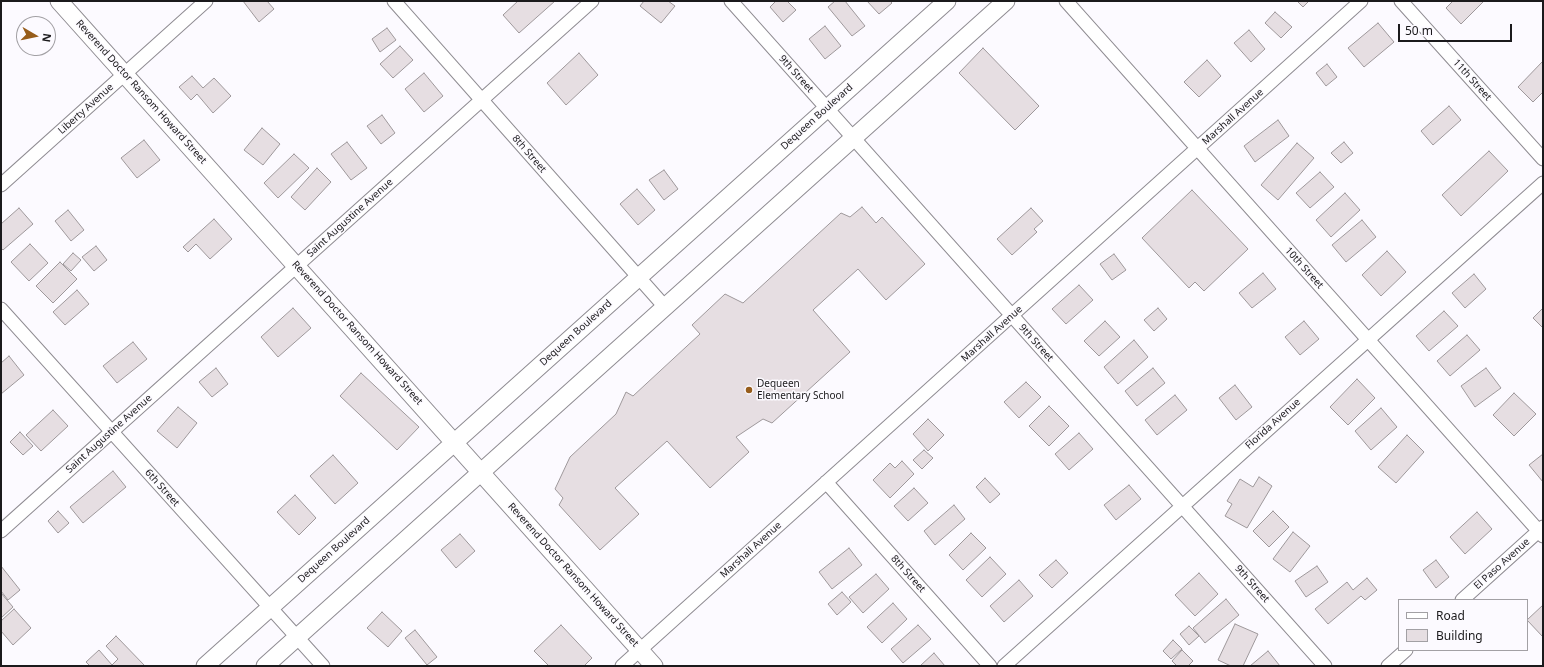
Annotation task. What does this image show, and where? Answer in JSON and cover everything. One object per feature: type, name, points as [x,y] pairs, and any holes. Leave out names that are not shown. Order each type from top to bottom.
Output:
[{"type":"street","name":"Reverend Doctor Ransom Howard Street","points":[[59,1],[654,666]]},
{"type":"street","name":"Liberty Avenue","points":[[1,185],[206,1]]},
{"type":"street","name":"8th Street","points":[[394,1],[665,307]]},
{"type":"street","name":"Saint Augustine Avenue","points":[[1,531],[592,1]]},
{"type":"street","name":"9th Street","points":[[730,1],[1326,666]]},
{"type":"street","name":"Dequeen Boulevard","points":[[205,666],[946,1]]},
{"type":"street","points":[[265,666],[1006,1]]},
{"type":"street","name":"10th Street","points":[[1066,1],[1368,340],[1542,531]]},
{"type":"street","name":"Marshall Avenue","points":[[622,666],[1362,1]]},
{"type":"street","name":"11th Street","points":[[1402,1],[1543,159]]},
{"type":"street","name":"Florida Avenue","points":[[1004,666],[1543,183]]},
{"type":"street","name":"6th Street","points":[[1,309],[323,666]]},
{"type":"street","name":"8th Street","points":[[826,482],[990,666]]},
{"type":"street","name":"El Paso Avenue","points":[[1463,599],[1542,531]]},
{"type":"street","points":[[1388,666],[1405,651]]},
{"type":"building","points":[[243,1],[267,1],[274,9],[259,22]]},
{"type":"building","points":[[518,1],[555,1],[519,33],[503,15]]},
{"type":"building","points":[[644,1],[668,1],[675,6],[661,23],[640,6]]},
{"type":"building","points":[[776,1],[787,1],[796,10],[783,22],[770,7]]},
{"type":"building","points":[[835,1],[845,1],[865,26],[852,36],[828,7]]},
{"type":"building","points":[[867,1],[890,1],[892,3],[879,14]]},
{"type":"building","points":[[1297,1],[1309,1],[1303,7]]},
{"type":"building","points":[[1453,1],[1484,1],[1461,24],[1446,8]]},
{"type":"building","points":[[1275,12],[1292,27],[1281,38],[1265,23]]},
{"type":"building","points":[[1378,23],[1394,42],[1364,67],[1348,48]]},
{"type":"building","points":[[825,26],[841,46],[825,59],[809,39]]},
{"type":"building","points":[[387,28],[396,40],[380,52],[372,39]]},
{"type":"building","points":[[1249,30],[1265,49],[1251,62],[1234,43]]},
{"type":"building","points":[[400,46],[413,60],[393,78],[380,64]]},
{"type":"building","points":[[983,48],[1039,106],[1015,130],[959,73]]},
{"type":"building","points":[[579,53],[598,75],[566,105],[547,83]]},
{"type":"building","points":[[1207,60],[1221,76],[1199,97],[1184,82]]},
{"type":"building","points":[[1543,61],[1543,92],[1533,102],[1518,87]]},
{"type":"building","points":[[1327,64],[1337,77],[1326,86],[1316,73]]},
{"type":"building","points":[[424,73],[443,96],[424,112],[405,89]]},
{"type":"building","points":[[192,76],[203,88],[214,78],[231,96],[213,113],[197,94],[191,100],[179,87]]},
{"type":"building","points":[[1449,106],[1461,120],[1433,145],[1421,131]]},
{"type":"building","points":[[382,115],[395,133],[381,144],[367,126]]},
{"type":"building","points":[[1278,120],[1289,136],[1255,162],[1244,146]]},
{"type":"building","points":[[262,128],[280,144],[263,165],[244,150]]},
{"type":"building","points":[[144,140],[160,160],[137,178],[121,158]]},
{"type":"building","points":[[347,142],[367,168],[351,180],[331,154]]},
{"type":"building","points":[[1344,142],[1353,153],[1341,163],[1331,153]]},
{"type":"building","points":[[1297,143],[1314,158],[1278,200],[1261,185]]},
{"type":"building","points":[[1489,151],[1508,171],[1461,216],[1442,195]]},
{"type":"building","points":[[294,154],[309,168],[278,198],[264,183]]},
{"type":"building","points":[[317,168],[331,182],[305,210],[291,197]]},
{"type":"building","points":[[664,170],[678,189],[664,200],[649,180]]},
{"type":"building","points":[[1320,172],[1334,187],[1310,208],[1296,193]]},
{"type":"building","points":[[637,189],[655,210],[638,225],[620,204]]},
{"type":"building","points":[[1192,190],[1248,249],[1204,291],[1195,282],[1189,288],[1142,238]]},
{"type":"building","points":[[1345,193],[1360,210],[1331,237],[1316,220]]},
{"type":"building","points":[[862,207],[876,223],[882,217],[925,264],[886,300],[858,269],[813,310],[850,352],[772,423],[763,419],[736,437],[749,452],[710,488],[667,441],[615,488],[639,514],[600,550],[559,505],[563,498],[555,489],[570,457],[616,414],[626,392],[633,396],[700,334],[692,325],[725,294],[743,303],[841,213],[850,217]]},
{"type":"building","points":[[19,208],[33,224],[3,250],[1,248],[1,224]]},
{"type":"building","points":[[1031,208],[1043,221],[1034,229],[1037,232],[1012,255],[997,239]]},
{"type":"building","points":[[68,210],[84,230],[71,241],[55,221]]},
{"type":"building","points":[[214,219],[232,239],[210,259],[196,244],[188,252],[183,247]]},
{"type":"building","points":[[1362,220],[1376,237],[1346,262],[1332,245]]},
{"type":"building","points":[[30,244],[48,263],[29,281],[11,262]]},
{"type":"building","points":[[96,246],[107,260],[94,271],[82,257]]},
{"type":"building","points":[[1387,251],[1406,272],[1381,296],[1362,275]]},
{"type":"building","points":[[73,253],[81,260],[71,271],[63,264]]},
{"type":"building","points":[[1114,254],[1126,270],[1112,280],[1100,264]]},
{"type":"building","points":[[60,262],[77,279],[53,303],[36,286]]},
{"type":"building","points":[[1263,273],[1276,289],[1252,308],[1239,293]]},
{"type":"building","points":[[1474,274],[1486,289],[1465,308],[1452,293]]},
{"type":"building","points":[[1079,285],[1093,300],[1066,324],[1052,309]]},
{"type":"building","points":[[77,290],[89,304],[65,325],[53,312]]},
{"type":"building","points":[[293,308],[311,328],[278,357],[261,337]]},
{"type":"building","points":[[1158,308],[1167,319],[1154,331],[1144,320]]},
{"type":"building","points":[[1543,308],[1543,328],[1533,318]]},
{"type":"building","points":[[1444,311],[1458,326],[1429,351],[1416,336]]},
{"type":"building","points":[[1105,321],[1120,337],[1099,356],[1084,341]]},
{"type":"building","points":[[1304,321],[1319,339],[1300,355],[1285,337]]},
{"type":"building","points":[[1467,335],[1480,350],[1450,376],[1437,361]]},
{"type":"building","points":[[1134,340],[1148,357],[1118,384],[1104,367]]},
{"type":"building","points":[[133,342],[147,359],[117,383],[103,366]]},
{"type":"building","points":[[9,356],[24,375],[1,394],[1,363]]},
{"type":"building","points":[[216,368],[228,384],[212,397],[199,382]]},
{"type":"building","points":[[1153,368],[1165,383],[1137,406],[1125,391]]},
{"type":"building","points":[[1486,368],[1501,388],[1475,407],[1461,386]]},
{"type":"building","points":[[361,373],[419,427],[397,450],[340,396]]},
{"type":"building","points":[[1357,379],[1375,398],[1348,425],[1330,407]]},
{"type":"building","points":[[1026,382],[1041,397],[1019,418],[1004,402]]},
{"type":"building","points":[[1235,385],[1252,407],[1236,420],[1219,398]]},
{"type":"building","points":[[1514,393],[1536,414],[1514,436],[1493,415]]},
{"type":"building","points":[[1175,395],[1187,410],[1157,435],[1145,420]]},
{"type":"building","points":[[1049,406],[1069,426],[1049,446],[1029,426]]},
{"type":"building","points":[[178,407],[197,423],[177,448],[157,431]]},
{"type":"building","points":[[1381,408],[1397,427],[1371,450],[1355,431]]},
{"type":"building","points":[[53,410],[68,426],[41,451],[26,435]]},
{"type":"building","points":[[928,419],[944,435],[928,451],[913,434]]},
{"type":"building","points":[[20,432],[33,446],[23,455],[10,442]]},
{"type":"building","points":[[1079,433],[1093,449],[1069,470],[1055,454]]},
{"type":"building","points":[[1407,435],[1424,452],[1396,483],[1378,467]]},
{"type":"building","points":[[924,450],[933,458],[922,469],[913,460]]},
{"type":"building","points":[[1543,454],[1543,482],[1529,465]]},
{"type":"building","points":[[333,455],[358,483],[335,504],[310,476]]},
{"type":"building","points":[[902,461],[914,474],[890,498],[873,480],[890,463],[895,468]]},
{"type":"building","points":[[113,471],[126,487],[83,523],[70,507]]},
{"type":"building","points":[[1259,477],[1272,486],[1247,528],[1225,516],[1232,504],[1227,501],[1240,479],[1253,487]]},
{"type":"building","points":[[985,478],[1000,494],[990,503],[976,487]]},
{"type":"building","points":[[1129,485],[1141,499],[1116,520],[1104,505]]},
{"type":"building","points":[[914,488],[928,503],[908,521],[894,506]]},
{"type":"building","points":[[295,495],[316,518],[299,535],[277,512]]},
{"type":"building","points":[[954,505],[965,519],[935,545],[924,531]]},
{"type":"building","points":[[58,511],[69,523],[58,533],[48,521]]},
{"type":"building","points":[[1273,511],[1289,527],[1269,547],[1253,531]]},
{"type":"building","points":[[1477,512],[1492,529],[1465,554],[1450,537]]},
{"type":"building","points":[[1293,532],[1310,546],[1290,572],[1273,559]]},
{"type":"building","points":[[971,533],[986,548],[963,570],[949,555]]},
{"type":"building","points":[[460,534],[475,551],[456,568],[441,550]]},
{"type":"building","points":[[849,548],[862,565],[832,589],[819,572]]},
{"type":"building","points":[[990,557],[1006,574],[982,597],[966,580]]},
{"type":"building","points":[[1056,560],[1068,573],[1052,588],[1039,575]]},
{"type":"building","points":[[1436,560],[1449,577],[1436,588],[1423,570]]},
{"type":"building","points":[[1,566],[20,590],[8,600],[1,591]]},
{"type":"building","points":[[1317,566],[1328,582],[1306,597],[1295,581]]},
{"type":"building","points":[[1199,573],[1218,594],[1195,616],[1175,595]]},
{"type":"building","points":[[876,574],[889,589],[863,613],[849,597]]},
{"type":"building","points":[[1367,578],[1377,590],[1365,600],[1361,596],[1328,624],[1315,609],[1347,582],[1353,590]]},
{"type":"building","points":[[1019,580],[1033,596],[1004,622],[990,606]]},
{"type":"building","points":[[842,592],[851,602],[837,615],[828,604]]},
{"type":"building","points":[[1,593],[13,607],[1,618]]},
{"type":"building","points":[[1226,599],[1239,615],[1205,643],[1193,628]]},
{"type":"building","points":[[893,603],[907,619],[882,643],[867,627]]},
{"type":"building","points":[[1543,605],[1543,637],[1528,621],[1528,619]]},
{"type":"building","points":[[14,609],[31,628],[13,645],[1,631],[1,621]]},
{"type":"building","points":[[382,612],[402,631],[388,647],[367,628]]},
{"type":"building","points":[[1235,624],[1258,634],[1243,666],[1231,666],[1218,660]]},
{"type":"building","points":[[561,625],[592,658],[584,666],[549,666],[534,651]]},
{"type":"building","points":[[918,625],[931,639],[903,663],[891,649]]},
{"type":"building","points":[[1189,626],[1199,636],[1189,645],[1180,634]]},
{"type":"building","points":[[415,630],[437,657],[427,665],[405,638]]},
{"type":"building","points":[[116,636],[145,666],[90,666],[86,662],[99,650],[112,665],[118,659],[106,646]]},
{"type":"building","points":[[1173,640],[1182,649],[1171,659],[1163,651]]},
{"type":"building","points":[[1182,650],[1193,661],[1188,666],[1177,666],[1172,661]]},
{"type":"building","points":[[1268,651],[1280,666],[1250,666]]},
{"type":"building","points":[[934,653],[945,666],[920,666]]},
{"type":"place","name":"Dequeen Elementary School","points":[[749,390]]}]
